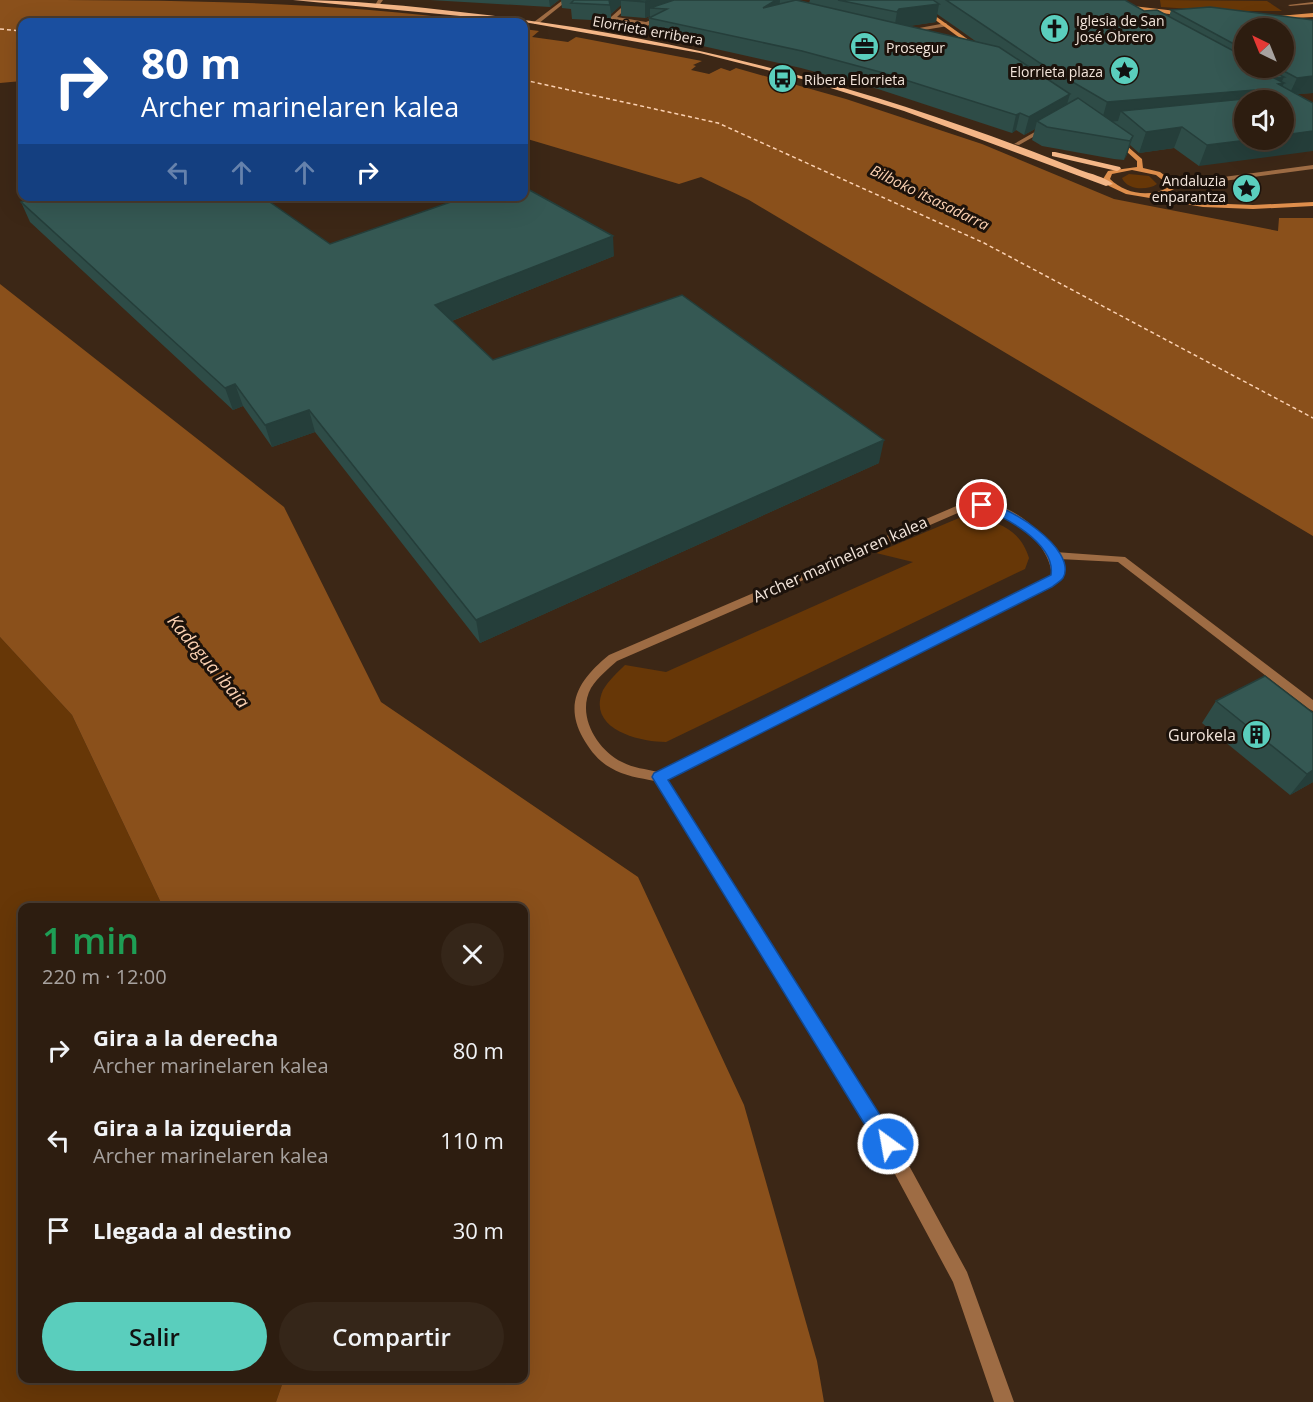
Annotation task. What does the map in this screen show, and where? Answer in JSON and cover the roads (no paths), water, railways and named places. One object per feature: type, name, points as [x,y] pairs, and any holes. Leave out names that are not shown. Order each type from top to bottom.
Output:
[{"type":"main road","name":"Elorrieta erribera","points":[[296,0],[379,3],[497,18]]},
{"type":"main road","points":[[910,0],[976,47],[981,53]]},
{"type":"main road","points":[[1119,6],[1193,14]]},
{"type":"main road","points":[[1276,18],[1313,15]]},
{"type":"main road","name":"Elorrieta erribera","points":[[528,22],[699,51],[762,66],[876,98],[985,135]]},
{"type":"main road","points":[[985,135],[1117,169],[1140,168],[1158,172],[1170,180],[1172,189],[1167,192],[1138,194]]},
{"type":"main road","points":[[985,135],[1138,194],[1203,205],[1253,207],[1313,204]]},
{"type":"main road","points":[[1112,136],[1140,160],[1140,168]]},
{"type":"main road","points":[[1109,184],[1106,175],[1117,169]]},
{"type":"street","points":[[536,23],[566,0]]},
{"type":"street","points":[[633,0],[613,18],[647,24],[666,16]]},
{"type":"street","points":[[1290,5],[1313,3]]},
{"type":"street","points":[[1119,6],[1142,16],[1159,11]]},
{"type":"street","points":[[1294,20],[1313,21]]},
{"type":"street","points":[[910,38],[901,34],[946,26]]},
{"type":"street","points":[[976,47],[969,52],[981,53]]},
{"type":"street","points":[[1017,144],[1054,123]]},
{"type":"street","points":[[1170,180],[1216,180],[1313,167]]},
{"type":"street","name":"Archer marinelaren kalea","points":[[659,777],[630,771],[615,765],[600,754],[581,717],[582,694],[598,670],[613,658],[965,506],[993,506],[1013,517],[1046,544],[1055,555]]},
{"type":"street","points":[[1004,1402],[961,1278],[888,1144],[659,777],[1047,584],[1057,577],[1059,567],[1055,555],[1121,559],[1313,706]]},
{"type":"water","points":[[0,0],[180,1],[300,5],[445,18],[18,18],[18,81],[0,83]]},
{"type":"water","name":"Bilboko itsasadarra","points":[[528,30],[539,31],[532,37],[568,42],[576,37],[702,61],[693,65],[696,66],[691,70],[709,74],[721,68],[730,71],[736,68],[846,99],[982,144],[1114,199],[1278,231],[1279,218],[1313,218],[1313,536],[749,200],[701,177],[679,184],[528,139]]},
{"type":"water","name":"Kadagua ibaia","points":[[0,284],[284,507],[381,702],[638,877],[744,1105],[817,1361],[824,1402],[276,1402],[283,1383],[528,1383],[528,903],[161,903],[72,715],[0,637]]},
{"type":"place","name":"Iglesia de San José Obrero","points":[[1055,28]]},
{"type":"place","name":"Prosegur","points":[[865,47]]},
{"type":"place","name":"Elorrieta plaza","points":[[1124,71]]},
{"type":"place","name":"Ribera Elorrieta","points":[[783,79]]},
{"type":"place","name":"Andaluzia enparantza","points":[[1247,188]]},
{"type":"place","name":"Gurokela","points":[[1257,735]]}]
